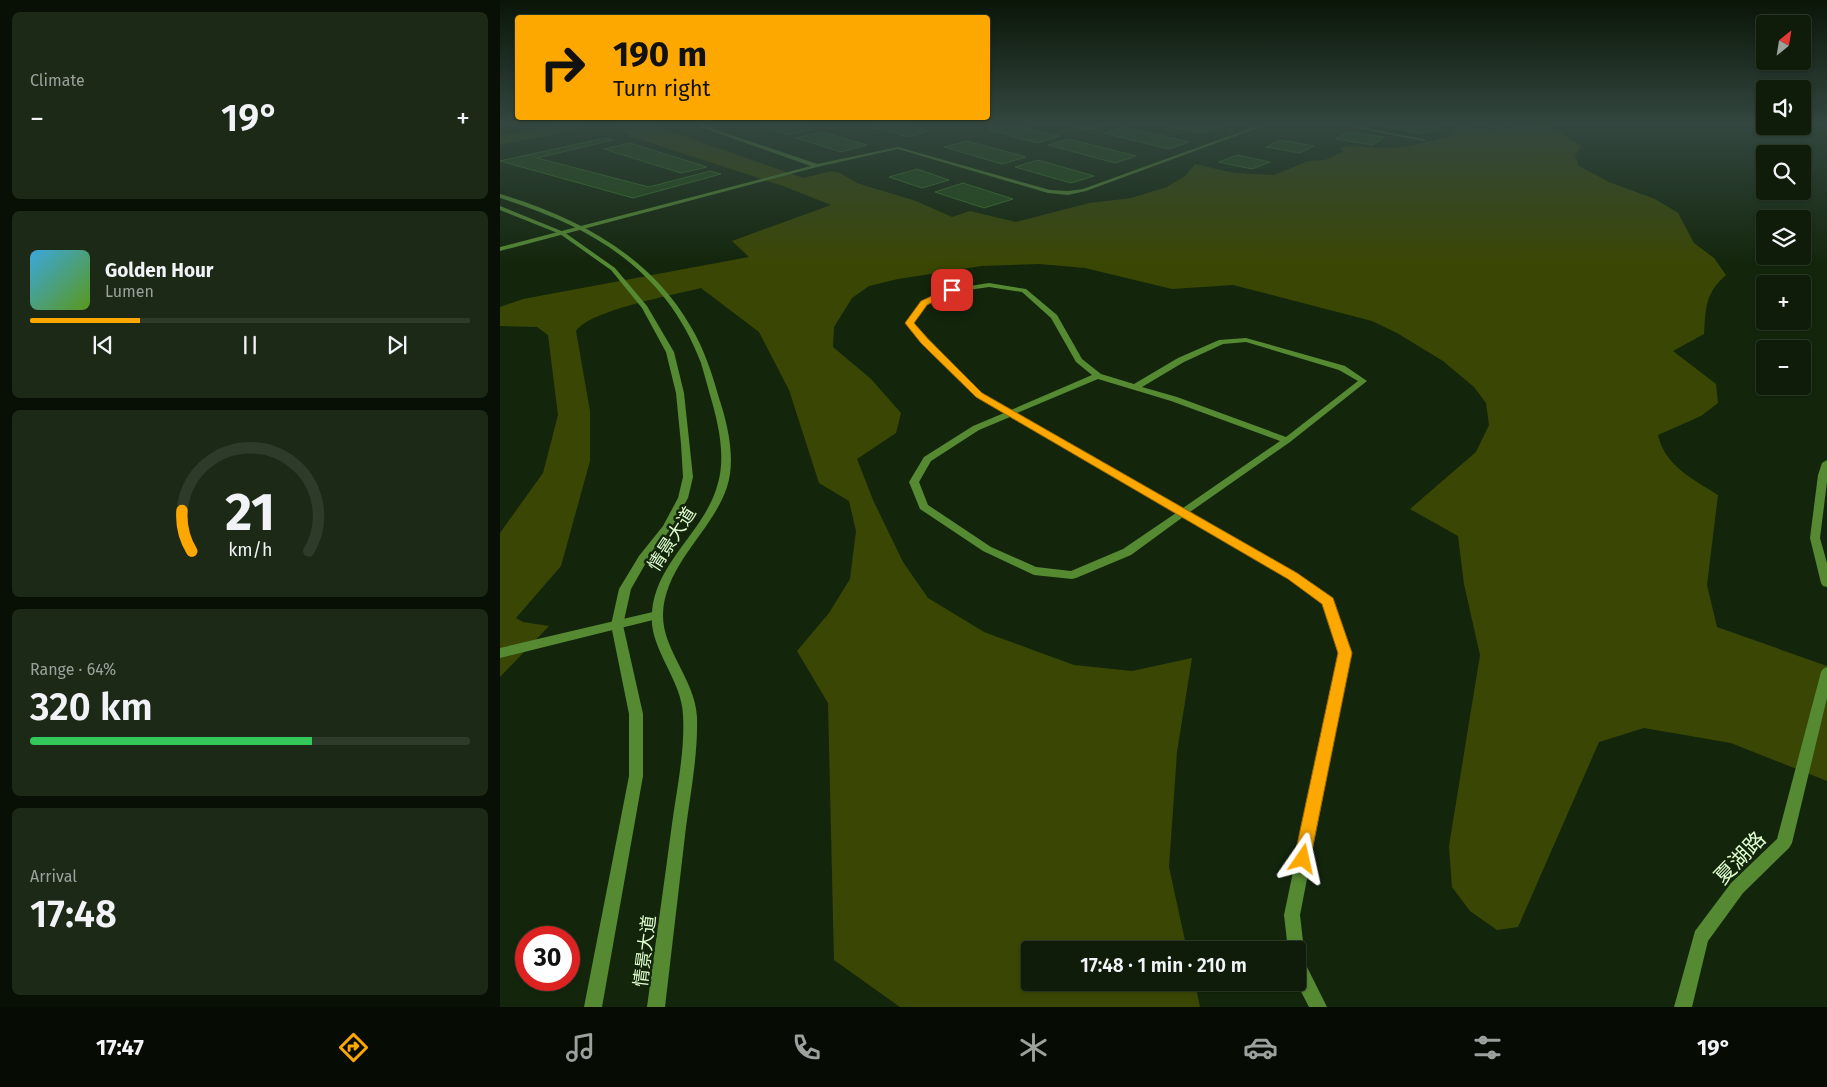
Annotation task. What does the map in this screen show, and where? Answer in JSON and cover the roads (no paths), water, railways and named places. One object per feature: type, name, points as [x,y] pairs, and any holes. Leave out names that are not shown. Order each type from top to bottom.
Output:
[{"type":"street","points":[[500,249],[801,170]]},
{"type":"street","points":[[974,170],[1050,192],[1084,190],[1139,170]]},
{"type":"street","name":"情景大道","points":[[500,196],[533,205],[584,227],[641,267],[672,301],[697,342],[706,367],[722,428],[726,455],[723,484],[709,515],[663,584],[657,615],[661,637],[689,703],[688,758],[656,1007]]},
{"type":"street","name":"情景大道","points":[[500,208],[562,233],[616,273],[645,307],[670,352],[680,393],[688,477],[683,498],[668,527],[642,559],[625,589],[617,625],[636,714],[636,776],[593,1007]]},
{"type":"street","points":[[1287,440],[1136,387],[1098,376],[1079,360],[1054,317],[1024,290],[989,285],[952,290],[924,303],[909,323],[924,341],[979,395],[1293,576],[1328,602],[1345,653],[1292,915],[1295,941]]},
{"type":"street","points":[[1098,376],[1013,414],[976,428],[927,459],[914,482],[924,507],[987,549],[1034,571],[1072,575],[1127,552],[1287,440],[1363,381],[1342,368],[1246,340],[1222,342],[1181,360],[1136,387]]},
{"type":"street","points":[[1827,463],[1823,475],[1815,538],[1827,583]]},
{"type":"street","points":[[500,652],[657,615]]},
{"type":"street","name":"夏湖路","points":[[1683,1007],[1701,937],[1737,888],[1784,843],[1827,672]]},
{"type":"street","points":[[1306,984],[1318,1007]]}]
